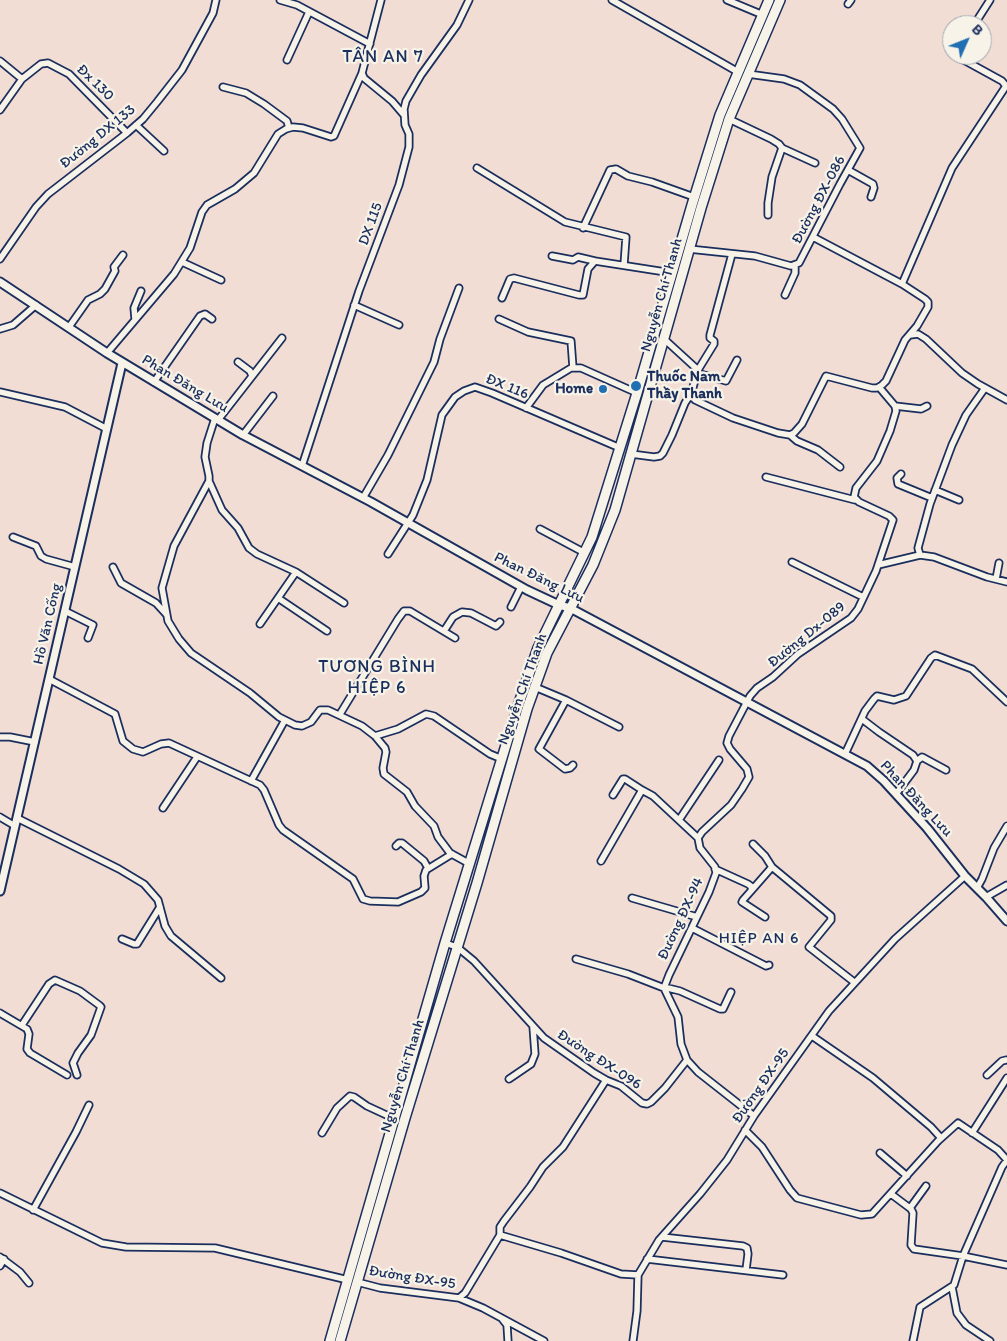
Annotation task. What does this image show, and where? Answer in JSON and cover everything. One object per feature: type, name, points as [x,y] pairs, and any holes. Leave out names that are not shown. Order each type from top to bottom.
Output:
[{"type":"main road","name":"Nguyễn Chí Thanh","points":[[330,1341],[352,1281],[405,1118],[535,687],[547,653],[603,543],[615,510],[689,249],[724,117],[738,72],[770,0]]},
{"type":"main road","name":"Nguyễn Chí Thanh","points":[[340,1341],[352,1281],[395,1118],[445,943],[538,648],[585,553],[597,522],[694,197],[724,117],[748,74],[780,0]]},
{"type":"main road","points":[[653,336],[663,338]]},
{"type":"main road","points":[[502,759],[512,762]]},
{"type":"street","name":"Đường DX 133","points":[[0,259],[36,207],[48,194],[136,126],[157,102],[182,70],[213,13],[216,0]]},
{"type":"street","points":[[280,0],[297,5],[370,44]]},
{"type":"street","points":[[106,353],[174,274],[190,248],[202,212],[207,205],[226,194],[254,173],[278,134],[289,128],[303,128],[334,136],[362,73],[381,0]]},
{"type":"street","name":"DX 115","points":[[302,466],[354,306],[398,185],[409,147],[409,134],[405,115],[406,102],[421,75],[457,25],[468,0]]},
{"type":"street","points":[[612,0],[738,72]]},
{"type":"street","points":[[727,0],[763,15]]},
{"type":"street","points":[[980,15],[990,0]]},
{"type":"street","points":[[286,60],[310,12]]},
{"type":"street","points":[[0,61],[22,79]]},
{"type":"street","name":"Đx 130","points":[[0,110],[22,79],[41,64],[48,62],[69,74],[127,133]]},
{"type":"street","points":[[902,284],[952,168],[1006,86],[1002,81],[973,65]]},
{"type":"street","points":[[362,73],[364,78],[392,101],[405,115]]},
{"type":"street","name":"Đường ĐX-086","points":[[689,249],[762,257],[790,266],[799,264],[860,148],[847,126],[833,109],[800,85],[784,79],[748,74]]},
{"type":"street","points":[[223,88],[246,93],[287,121],[289,128]]},
{"type":"street","points":[[724,117],[771,139],[782,148],[815,163]]},
{"type":"street","points":[[136,126],[164,151]]},
{"type":"street","points":[[768,215],[772,177],[782,148]]},
{"type":"street","points":[[477,168],[560,220],[584,228],[626,237],[624,266]]},
{"type":"street","points":[[584,228],[610,170],[616,170],[628,176],[652,182],[694,197]]},
{"type":"street","points":[[848,170],[873,184],[874,188],[871,197]]},
{"type":"street","points":[[790,435],[802,424],[826,376],[872,388],[879,387],[886,381],[904,342],[917,326],[928,307],[928,302],[902,284],[813,237]]},
{"type":"street","points":[[631,454],[654,458],[663,453],[685,403],[691,394],[698,372],[714,344],[710,335],[732,254]]},
{"type":"street","points":[[69,327],[88,300],[105,289],[115,271],[114,267],[123,255]]},
{"type":"street","points":[[552,256],[573,260],[578,257],[672,273]]},
{"type":"street","points":[[502,298],[510,279],[514,278],[583,295],[588,269],[595,261]]},
{"type":"street","points":[[182,262],[221,280]]},
{"type":"street","points":[[785,294],[795,273],[795,265]]},
{"type":"street","name":"Phan Đăng Lưu","points":[[0,282],[106,353],[243,435],[363,498],[521,587],[559,605],[570,608],[867,766],[927,828],[965,876],[1007,921]]},
{"type":"street","points":[[363,498],[388,456],[434,362],[440,339],[459,288]]},
{"type":"street","points":[[135,319],[134,308],[141,291]]},
{"type":"street","points":[[0,329],[13,325],[36,305]]},
{"type":"street","points":[[354,306],[399,325]]},
{"type":"street","points":[[154,382],[200,316],[205,314],[212,319]]},
{"type":"street","points":[[498,319],[528,332],[571,341],[572,368]]},
{"type":"street","points":[[910,335],[918,334],[927,340],[962,373],[1007,400]]},
{"type":"street","points":[[282,338],[216,419],[207,443],[205,457],[209,476],[208,481],[174,546],[162,588],[168,620],[179,639],[191,652],[250,693],[279,717],[295,725],[302,726],[311,722],[320,710],[328,710],[362,726],[375,736],[386,752],[383,768],[384,774],[407,792],[415,806],[437,830],[438,836],[452,854],[470,864]]},
{"type":"street","points":[[663,338],[698,372],[726,381],[737,360]]},
{"type":"street","name":"Hồ Văn Cống","points":[[0,891],[122,362]]},
{"type":"street","points":[[238,362],[250,371],[252,376]]},
{"type":"street","points":[[526,408],[543,385],[572,368],[581,368],[637,393]]},
{"type":"street","name":"ĐX 116","points":[[388,554],[408,524],[427,480],[442,414],[455,397],[464,391],[475,387],[620,448]]},
{"type":"street","points":[[858,501],[854,497],[854,493],[880,454],[896,411],[895,406],[879,387]]},
{"type":"street","points":[[920,555],[918,548],[932,498],[952,445],[966,415],[986,388]]},
{"type":"street","points":[[0,392],[62,406],[107,429]]},
{"type":"street","points":[[691,394],[695,400],[733,418],[778,433],[790,435],[797,441],[818,450],[840,467]]},
{"type":"street","points":[[243,435],[272,396]]},
{"type":"street","points":[[895,406],[922,408],[926,406]]},
{"type":"street","points":[[901,474],[898,478],[898,484],[932,498]]},
{"type":"street","points":[[766,477],[858,501]]},
{"type":"street","points":[[208,481],[222,510],[238,528],[249,548],[262,557],[296,572],[344,603]]},
{"type":"street","points":[[935,490],[959,500]]},
{"type":"street","name":"Đường Dx-089","points":[[747,702],[758,688],[798,654],[851,618],[858,609],[878,565],[893,520],[889,516],[858,501]]},
{"type":"street","points":[[540,529],[585,553]]},
{"type":"street","points":[[13,537],[36,546],[41,556],[46,559],[75,567]]},
{"type":"street","points":[[878,565],[920,555],[934,557],[1007,582]]},
{"type":"street","points":[[792,562],[863,597]]},
{"type":"street","points":[[996,579],[999,563]]},
{"type":"street","points":[[113,567],[121,583],[156,603],[166,614]]},
{"type":"street","points":[[260,624],[296,572]]},
{"type":"street","points":[[511,607],[521,587]]},
{"type":"street","points":[[278,598],[327,631]]},
{"type":"street","points":[[65,611],[93,625],[88,638]]},
{"type":"street","points":[[340,714],[404,611],[410,611],[455,638]]},
{"type":"street","points":[[444,631],[453,617],[462,612],[471,613],[496,626],[500,622]]},
{"type":"street","points":[[845,754],[865,711],[877,696],[894,700],[906,696],[931,658],[935,655],[972,669],[1007,702]]},
{"type":"street","points":[[49,680],[115,714],[123,741],[133,749],[144,752],[161,744],[169,743],[251,781],[264,790],[283,830],[353,880],[364,899],[398,902],[408,899],[425,888],[424,876],[428,868],[452,854]]},
{"type":"street","points":[[535,687],[566,700],[619,727]]},
{"type":"street","points":[[566,700],[539,749],[565,769],[573,765]]},
{"type":"street","points":[[613,795],[623,779],[626,779],[653,796],[698,838],[731,805],[749,777],[747,769],[727,743],[747,702]]},
{"type":"street","points":[[375,736],[398,729],[426,714],[434,716],[490,754],[502,759]]},
{"type":"street","points":[[862,719],[913,755],[917,761]]},
{"type":"street","points":[[251,781],[285,720]]},
{"type":"street","points":[[0,737],[35,742]]},
{"type":"street","points":[[164,808],[197,757]]},
{"type":"street","points":[[896,794],[914,770],[917,761],[922,757],[946,770]]},
{"type":"street","points":[[679,820],[719,760]]},
{"type":"street","points":[[601,861],[642,790]]},
{"type":"street","points":[[0,817],[16,822],[119,869],[144,884],[158,900],[164,926],[171,936],[221,978]]},
{"type":"street","points":[[977,888],[994,848],[1007,826]]},
{"type":"street","name":"Đường ĐX-94","points":[[664,987],[709,892],[716,873],[700,848],[698,838]]},
{"type":"street","points":[[396,846],[402,843],[424,861],[428,868]]},
{"type":"street","points":[[753,844],[765,856],[772,867],[831,916],[831,920],[809,947],[854,982]]},
{"type":"street","points":[[765,917],[742,902],[772,867]]},
{"type":"street","points":[[715,869],[748,884],[752,888],[751,892]]},
{"type":"street","name":"Đường ĐX-95","points":[[633,1341],[637,1311],[638,1274],[662,1237],[716,1174],[754,1116],[829,1010],[895,939],[965,876]]},
{"type":"street","points":[[986,897],[1007,885]]},
{"type":"street","points":[[632,898],[697,917]]},
{"type":"street","points":[[122,939],[137,944],[160,907]]},
{"type":"street","points":[[692,928],[766,966],[769,965]]},
{"type":"street","points":[[445,943],[457,947]]},
{"type":"street","name":"Đường ĐX-096","points":[[457,947],[474,961],[533,1027],[559,1050],[606,1080],[621,1086],[642,1103],[647,1104],[651,1102],[665,1088],[687,1060]]},
{"type":"street","points":[[576,958],[680,991],[720,1009],[723,1009],[731,992]]},
{"type":"street","points":[[22,1025],[49,984],[55,980],[80,991],[99,1005],[101,1007],[91,1035],[73,1063],[77,1075]]},
{"type":"street","points":[[664,987],[678,1016],[681,1044],[687,1060],[705,1077],[754,1116]]},
{"type":"street","points":[[0,1013],[27,1029],[29,1034],[27,1049],[30,1053],[67,1075]]},
{"type":"street","points":[[509,1078],[531,1064],[535,1054],[533,1027]]},
{"type":"street","points":[[812,1036],[873,1078],[931,1127],[941,1138]]},
{"type":"street","points":[[987,1076],[1002,1061],[1007,1060]]},
{"type":"street","points":[[972,1133],[1007,1078]]},
{"type":"street","points":[[460,1298],[465,1293],[500,1235],[500,1227],[504,1221],[543,1167],[563,1147],[606,1080]]},
{"type":"street","points":[[322,1133],[337,1108],[350,1096],[395,1118]]},
{"type":"street","points":[[32,1210],[62,1158],[89,1105]]},
{"type":"street","points":[[745,1130],[762,1147],[797,1198],[844,1211],[869,1215],[891,1194],[941,1138],[958,1123],[998,1150],[1007,1160],[1002,1167],[963,1256],[952,1287],[957,1313],[966,1326],[990,1341]]},
{"type":"street","points":[[880,1153],[907,1176]]},
{"type":"street","points":[[910,1208],[926,1186]]},
{"type":"street","name":"Đường ĐX-95","points":[[0,1193],[84,1235],[116,1246],[213,1248],[380,1288],[460,1298],[544,1341]]},
{"type":"street","points":[[891,1194],[910,1208],[913,1213],[910,1239],[914,1249],[1007,1265]]},
{"type":"street","points":[[500,1235],[561,1253],[620,1274],[638,1274]]},
{"type":"street","points":[[662,1237],[742,1246],[747,1248],[748,1254],[746,1270]]},
{"type":"street","points":[[0,1266],[2,1258],[20,1272],[28,1282]]},
{"type":"street","points":[[647,1259],[783,1275]]},
{"type":"street","points":[[913,1341],[920,1307],[952,1287]]},
{"type":"street","points":[[502,1319],[507,1325],[508,1341]]},
{"type":"place","name":"Thuốc Nam Thầy Thanh","points":[[636,386]]},
{"type":"place","name":"Home","points":[[603,389]]},
{"type":"district","name":"TÂN AN 7","points":[[383,57]]},
{"type":"district","name":"TƯƠNG BÌNH HIỆP 6","points":[[377,678]]},
{"type":"district","name":"HIỆP AN 6","points":[[759,939]]}]
